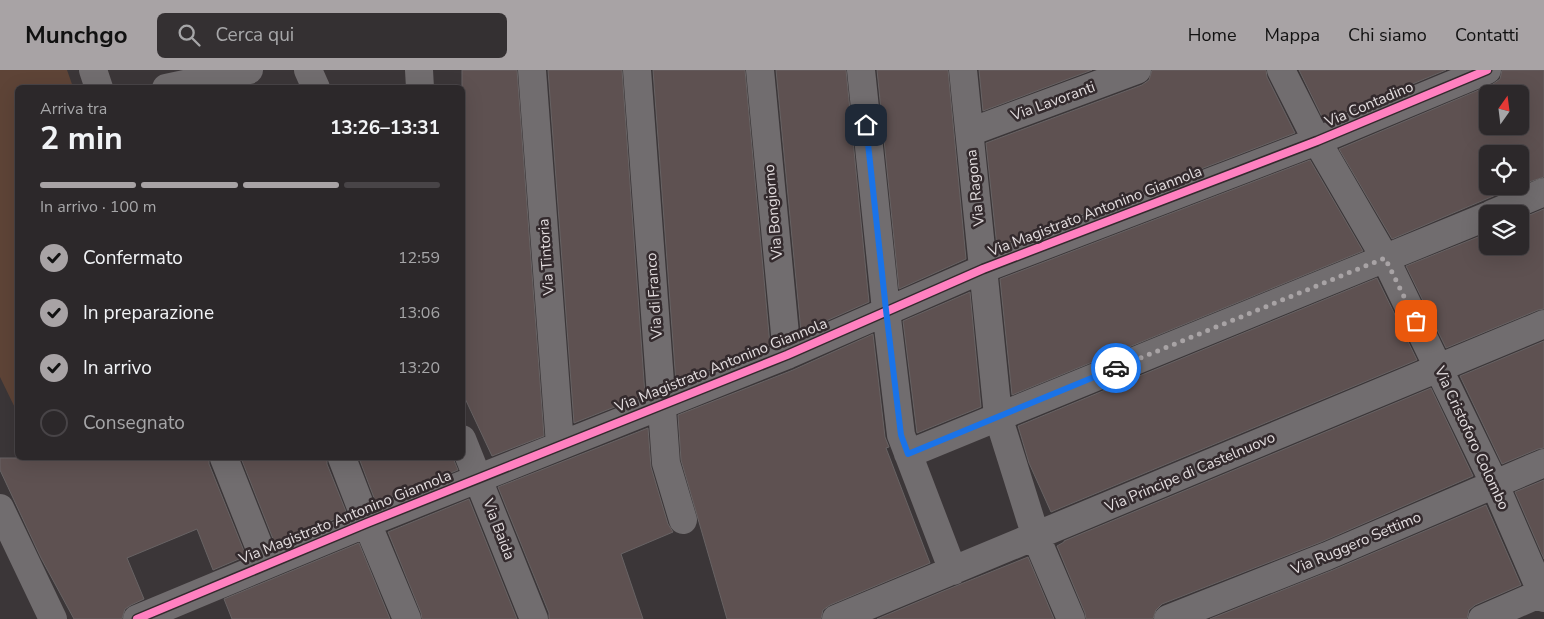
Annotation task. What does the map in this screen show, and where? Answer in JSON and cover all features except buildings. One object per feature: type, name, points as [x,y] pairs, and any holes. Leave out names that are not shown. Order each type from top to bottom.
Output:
[{"type":"street","points":[[93,70],[98,85]]},
{"type":"street","points":[[180,85],[249,70]]},
{"type":"street","points":[[308,70],[315,85]]},
{"type":"street","points":[[419,70],[420,85]]},
{"type":"street","name":"Via Tintoria","points":[[532,70],[560,445]]},
{"type":"street","name":"Via di Franco","points":[[637,70],[666,463],[683,520]]},
{"type":"street","name":"Via Bongiorno","points":[[760,70],[787,355]]},
{"type":"street","points":[[861,70],[886,310],[905,444],[953,571]]},
{"type":"street","name":"Via Ragona","points":[[963,70],[997,406],[1036,536]]},
{"type":"street","name":"Via Lavoranti","points":[[970,132],[1137,70]]},
{"type":"street","name":"Via Cristoforo Colombo","points":[[1281,70],[1317,141],[1385,258],[1495,485],[1543,594]]},
{"type":"street","name":"Via Contadino","points":[[1317,141],[1487,70]]},
{"type":"street","name":"Via Magistrato Antonino Giannola","points":[[137,619],[266,564],[787,355],[983,269],[1317,141]]},
{"type":"street","points":[[1513,205],[1544,192]]},
{"type":"street","points":[[905,444],[997,406],[1385,258],[1479,220]]},
{"type":"street","name":"Via Principe di Castelnuovo","points":[[836,619],[1544,324]]},
{"type":"street","name":"Via Baida","points":[[465,446],[534,619]]},
{"type":"street","points":[[225,460],[266,564]]},
{"type":"street","points":[[343,460],[407,619]]},
{"type":"street","name":"Via Ruggero Settimo","points":[[1168,619],[1327,556],[1544,463]]},
{"type":"street","points":[[0,508],[54,619]]},
{"type":"street","points":[[1036,536],[1071,619]]},
{"type":"street","points":[[1482,619],[1543,594]]},
{"type":"shaded area","points":[[0,70],[67,70],[72,85],[15,85],[15,408],[0,377]]},
{"type":"cycle path","points":[[137,619],[367,523],[787,355],[983,269],[1317,141],[1487,70]]},
{"type":"way so far","points":[[1116,368],[1385,258],[1416,321]]},
{"type":"route","points":[[866,125],[901,435],[908,454],[1116,368]]}]
